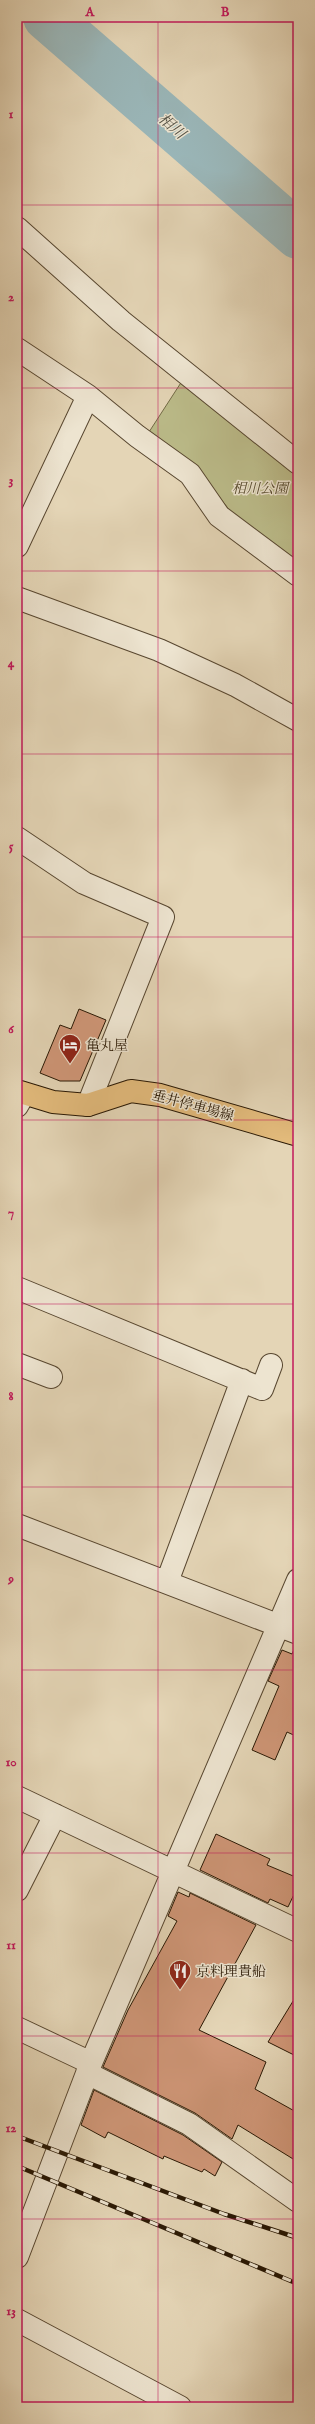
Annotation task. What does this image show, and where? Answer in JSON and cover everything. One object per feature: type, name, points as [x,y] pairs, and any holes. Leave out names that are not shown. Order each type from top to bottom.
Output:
[{"type":"main road","name":"垂井停車場線","points":[[19,1097],[88,1105],[131,1091],[160,1095],[298,1135]]},
{"type":"street","points":[[17,228],[121,321],[298,463]]},
{"type":"street","points":[[17,349],[88,396],[137,436],[190,474],[219,516],[298,575]]},
{"type":"street","points":[[17,546],[88,396]]},
{"type":"street","points":[[17,598],[159,650],[235,685],[298,720]]},
{"type":"street","points":[[17,838],[84,883],[163,917],[88,1105]]},
{"type":"street","points":[[17,1288],[262,1389],[271,1365]]},
{"type":"street","points":[[17,1364],[51,1377]]},
{"type":"street","points":[[167,1582],[242,1380]]},
{"type":"street","points":[[17,1525],[298,1633]]},
{"type":"street","points":[[17,2257],[89,2068],[298,1580]]},
{"type":"street","points":[[17,1797],[298,1932]]},
{"type":"street","points":[[17,1890],[55,1815]]},
{"type":"street","points":[[17,2028],[189,2124],[298,2200]]},
{"type":"street","points":[[17,2320],[180,2407]]},
{"type":"green space","name":"相川公園","points":[[184,378],[298,470],[298,565],[234,516],[196,467],[149,432]]},
{"type":"building","points":[[79,1009],[106,1020],[80,1081],[60,1081],[40,1073],[60,1025],[71,1029]]},
{"type":"building","points":[[296,1645],[298,1645],[298,1737],[287,1732],[275,1760],[252,1750],[279,1686],[268,1681],[282,1650],[292,1654]]},
{"type":"building","points":[[216,1834],[270,1859],[267,1865],[298,1878],[298,1886],[288,1907],[270,1899],[268,1903],[200,1870]]},
{"type":"building","points":[[178,1892],[189,1897],[190,1893],[256,1925],[199,2030],[266,2062],[255,2089],[298,2113],[298,2162],[238,2125],[232,2139],[195,2113],[103,2067],[128,2010],[177,1921],[168,1916]]},
{"type":"building","points":[[298,1993],[298,2057],[268,2042]]},
{"type":"building","points":[[94,2090],[183,2135],[222,2162],[215,2176],[204,2169],[202,2172],[164,2156],[163,2159],[108,2132],[105,2138],[81,2125]]},
{"type":"waterway","name":"相川","points":[[47,17],[298,235]]},
{"type":"railway","points":[[17,2136],[224,2214],[298,2238]]},
{"type":"railway","points":[[17,2166],[298,2284]]},
{"type":"place","name":"亀丸屋","points":[[70,1064]]},
{"type":"place","name":"京料理貴船","points":[[180,1990]]}]
